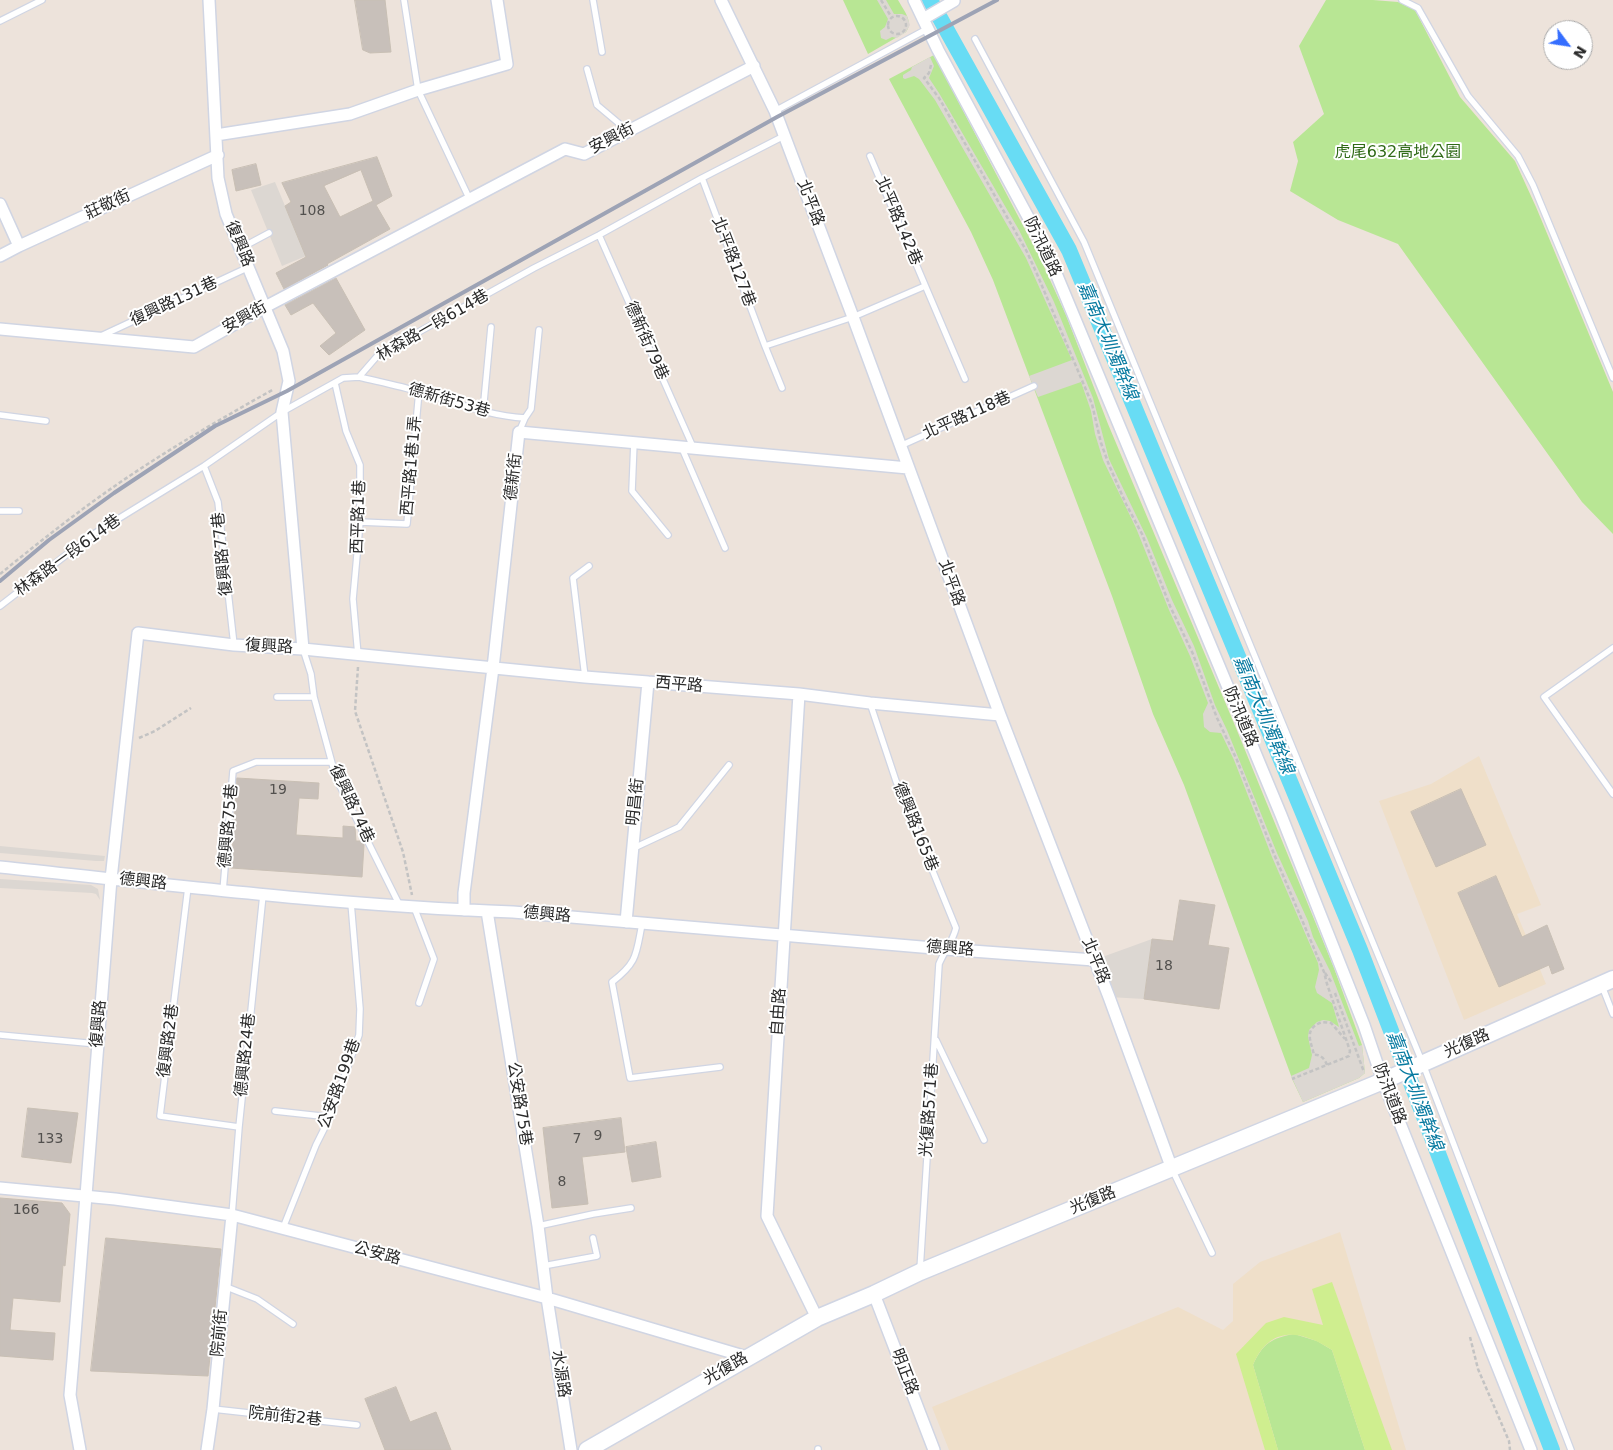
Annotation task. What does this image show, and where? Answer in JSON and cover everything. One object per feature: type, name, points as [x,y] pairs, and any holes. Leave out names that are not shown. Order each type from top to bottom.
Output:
[{"type":"street","name":"復興路","points":[[80,1450],[70,1395],[112,879],[138,633],[234,645],[303,649],[282,412],[289,381],[283,351],[226,214],[218,178],[209,0]]},
{"type":"street","points":[[216,135],[350,114],[418,90],[507,64],[498,0]]},
{"type":"street","name":"北平路","points":[[721,0],[775,111],[1000,715],[1172,1169]]},
{"type":"street","name":"防汛道路","points":[[914,0],[938,50],[1048,254],[1277,806],[1360,1016],[1388,1079],[1531,1450]]},
{"type":"street","points":[[925,24],[955,0]]},
{"type":"street","name":"安興街","points":[[0,329],[194,347],[265,307],[566,149],[584,154],[754,66]]},
{"type":"street","name":"莊敬街","points":[[0,256],[218,155]]},
{"type":"street","points":[[0,204],[20,246]]},
{"type":"street","name":"德新街","points":[[464,910],[464,893],[493,668],[519,432],[908,468]]},
{"type":"street","name":"西平路","points":[[303,649],[584,677],[799,694],[870,703],[1000,715]]},
{"type":"street","name":"明昌街","points":[[626,922],[648,682]]},
{"type":"street","name":"自由路","points":[[799,694],[767,1216],[817,1318]]},
{"type":"street","name":"德興路","points":[[0,867],[351,903],[487,911],[1094,960]]},
{"type":"street","name":"公安路75巷","points":[[487,911],[538,1226],[547,1298]]},
{"type":"street","name":"光復路","points":[[587,1450],[817,1318],[920,1272],[1388,1079],[1607,981]]},
{"type":"street","name":"公安路","points":[[0,1188],[85,1196],[232,1215],[547,1298],[747,1357]]},
{"type":"street","name":"院前街","points":[[207,1450],[213,1409],[232,1215]]},
{"type":"street","name":"明正路","points":[[874,1294],[934,1450]]},
{"type":"street","name":"水源路","points":[[547,1298],[571,1450]]},
{"type":"lane","points":[[0,21],[42,0]]},
{"type":"lane","points":[[404,0],[418,90],[470,200]]},
{"type":"lane","points":[[593,0],[602,52]]},
{"type":"lane","points":[[1402,0],[1418,8],[1468,96],[1518,156],[1534,186],[1613,378]]},
{"type":"lane","points":[[775,111],[925,24]]},
{"type":"lane","points":[[975,39],[1084,242],[1418,1066],[1571,1450]]},
{"type":"lane","points":[[587,69],[597,105],[628,131]]},
{"type":"lane","name":"林森路一段614巷","points":[[0,606],[92,535],[204,466],[282,412],[343,378],[360,377],[378,354],[534,268],[784,136]]},
{"type":"lane","name":"北平路142巷","points":[[870,156],[965,379]]},
{"type":"lane","name":"北平路127巷","points":[[702,178],[782,388]]},
{"type":"lane","points":[[239,249],[269,233]]},
{"type":"lane","name":"德新街79巷","points":[[599,235],[687,447],[725,548]]},
{"type":"lane","name":"復興路131巷","points":[[99,337],[249,267]]},
{"type":"lane","name":"北平路142巷","points":[[853,317],[925,286]]},
{"type":"lane","points":[[765,346],[853,317]]},
{"type":"lane","points":[[483,412],[491,327]]},
{"type":"lane","points":[[519,432],[531,409],[539,330]]},
{"type":"lane","name":"德新街53巷","points":[[360,377],[419,391],[483,412],[507,417],[525,418]]},
{"type":"lane","name":"西平路1巷","points":[[335,383],[346,431],[360,466],[360,522],[354,599],[358,655]]},
{"type":"lane","name":"北平路118巷","points":[[900,446],[1034,386]]},
{"type":"lane","name":"西平路1巷1弄","points":[[360,522],[407,524],[419,391]]},
{"type":"lane","points":[[0,415],[46,421]]},
{"type":"lane","points":[[634,442],[632,491],[668,535]]},
{"type":"lane","name":"復興路77巷","points":[[204,466],[218,502],[234,645]]},
{"type":"lane","points":[[0,511],[19,512]]},
{"type":"lane","points":[[584,677],[573,578],[589,566]]},
{"type":"lane","points":[[1613,648],[1544,697],[1613,794]]},
{"type":"lane","name":"復興路74巷","points":[[303,649],[311,674],[314,697],[336,778],[400,906]]},
{"type":"lane","points":[[277,697],[314,697]]},
{"type":"lane","name":"德興路165巷","points":[[870,703],[896,782],[956,928],[954,938],[945,949]]},
{"type":"lane","name":"德興路75巷","points":[[224,891],[233,771],[256,762],[331,762]]},
{"type":"lane","points":[[632,849],[679,827],[729,766]]},
{"type":"lane","name":"復興路2巷","points":[[188,887],[160,1116],[238,1127]]},
{"type":"lane","name":"德興路24巷","points":[[232,1215],[238,1127],[263,895]]},
{"type":"lane","name":"公安路199巷","points":[[283,1229],[316,1145],[330,1117],[359,1035],[360,1008],[351,903]]},
{"type":"lane","points":[[414,907],[434,959],[419,1003]]},
{"type":"lane","points":[[642,924],[635,959],[625,972],[612,982],[630,1078],[720,1067]]},
{"type":"lane","name":"光復路571巷","points":[[920,1272],[939,964],[945,949]]},
{"type":"lane","points":[[1607,981],[1613,1014]]},
{"type":"lane","points":[[0,1035],[98,1044]]},
{"type":"lane","points":[[935,1038],[984,1140]]},
{"type":"lane","points":[[274,1111],[330,1117]]},
{"type":"lane","points":[[1172,1169],[1212,1252]]},
{"type":"lane","points":[[538,1226],[592,1214],[631,1208]]},
{"type":"lane","points":[[543,1266],[597,1256],[593,1238]]},
{"type":"lane","points":[[224,1286],[257,1299],[293,1324]]},
{"type":"lane","name":"院前街2巷","points":[[213,1409],[357,1425]]},
{"type":"path","points":[[881,0],[892,18]]},
{"type":"path","points":[[896,16],[901,17],[908,23],[904,30],[898,34],[892,34],[888,30],[888,25],[892,18],[896,16]]},
{"type":"path","points":[[938,50],[927,57],[931,68],[924,78],[938,98],[1027,252],[1037,274],[1092,404],[1108,465],[1142,534],[1170,606],[1193,654],[1217,718],[1237,760],[1324,972],[1348,1042],[1349,1056],[1292,1079]]},
{"type":"path","points":[[0,574],[60,526],[133,474],[208,426],[289,381]]},
{"type":"path","points":[[358,655],[355,711],[403,852],[414,907]]},
{"type":"path","points":[[126,744],[155,731],[191,708]]},
{"type":"path","points":[[1324,972],[1332,983]]},
{"type":"path","points":[[1335,992],[1365,1073]]},
{"type":"path","points":[[1327,1065],[1322,1057],[1314,1055],[1310,1043],[1310,1035],[1316,1024],[1322,1022],[1331,1023],[1348,1042]]},
{"type":"shaded area","points":[[877,0],[886,0],[894,14],[907,16],[910,25],[906,32],[897,38],[892,37],[886,40],[881,38],[880,31],[885,27],[888,19]]},
{"type":"shaded area","points":[[930,57],[934,66],[929,78],[1019,230],[1054,302],[1093,398],[1109,459],[1147,538],[1172,600],[1194,646],[1215,705],[1277,853],[1308,921],[1313,937],[1330,971],[1359,1046],[1362,1045],[1365,1073],[1359,1078],[1303,1102],[1291,1076],[1309,1068],[1312,1055],[1308,1037],[1309,1030],[1317,1022],[1323,1020],[1330,1021],[1339,1027],[1332,1003],[1317,993],[1315,987],[1319,970],[1318,963],[1221,733],[1210,732],[1204,727],[1203,714],[1208,703],[1136,528],[1103,460],[1095,434],[1091,411],[1081,382],[1038,397],[1029,376],[1072,360],[1026,258],[935,100],[919,79],[914,76],[903,78],[903,75],[911,70],[912,67]]},
{"type":"shaded area","points":[[275,182],[306,256],[282,266],[251,190]]},
{"type":"shaded area","points":[[1479,756],[1541,905],[1517,914],[1546,984],[1464,1020],[1379,801],[1431,784]]},
{"type":"shaded area","points":[[0,846],[105,856],[104,861],[96,861],[0,853]]},
{"type":"shaded area","points":[[0,879],[91,885],[98,889],[100,900],[96,894],[92,893],[0,888]]},
{"type":"shaded area","points":[[1152,939],[1144,999],[1109,997],[1094,960]]},
{"type":"shaded area","points":[[1340,1232],[1406,1450],[949,1450],[932,1407],[1178,1307],[1223,1330],[1233,1321],[1233,1284],[1260,1262]]},
{"type":"green space","points":[[843,0],[898,0],[909,20],[908,28],[906,32],[868,54]]},
{"type":"green space","name":"虎尾632高地公園","points":[[1326,0],[1398,2],[1415,10],[1460,97],[1515,161],[1613,392],[1613,534],[1582,502],[1398,244],[1338,220],[1290,191],[1298,161],[1293,142],[1324,114],[1299,46]]},
{"type":"green space","points":[[934,55],[1041,260],[1066,315],[1108,424],[1236,728],[1334,968],[1362,1045],[1365,1073],[1359,1078],[1303,1102],[1293,1081],[1184,785],[1153,714],[1112,596],[993,280],[971,232],[889,79]]},
{"type":"green space","points":[[1332,1282],[1392,1450],[1365,1450],[1332,1350],[1309,1338],[1287,1335],[1277,1337],[1268,1343],[1260,1352],[1253,1365],[1278,1450],[1265,1450],[1236,1354],[1266,1323],[1284,1317],[1323,1325],[1312,1289]]},
{"type":"green space","points":[[1294,1334],[1317,1341],[1332,1350],[1365,1450],[1278,1450],[1253,1365],[1261,1351],[1269,1343],[1280,1337]]},
{"type":"building","points":[[355,0],[385,0],[391,52],[370,53],[363,50]]},
{"type":"building","points":[[377,157],[392,196],[376,205],[390,229],[284,289],[276,273],[306,257],[285,206],[291,202],[282,183]],"holes":[[[361,170],[373,201],[340,217],[324,186]]]},
{"type":"building","points":[[256,164],[261,185],[236,191],[232,170]]},
{"type":"building","points":[[336,278],[365,330],[329,355],[320,346],[336,333],[313,303],[291,315],[285,305]]},
{"type":"building","points":[[237,778],[319,783],[318,799],[299,798],[296,835],[343,838],[343,826],[355,827],[356,841],[362,841],[364,845],[362,877],[231,868]]},
{"type":"building","points":[[1461,789],[1486,845],[1436,867],[1411,812]]},
{"type":"building","points":[[1496,876],[1522,937],[1547,925],[1564,969],[1552,974],[1549,965],[1499,987],[1458,893]]},
{"type":"building","points":[[1180,900],[1215,905],[1208,945],[1229,948],[1219,1009],[1144,999],[1152,939],[1173,941]]},
{"type":"building","points":[[28,1108],[78,1113],[71,1163],[22,1157]]},
{"type":"building","points":[[621,1118],[625,1152],[582,1157],[588,1204],[552,1208],[543,1128]]},
{"type":"building","points":[[656,1142],[661,1177],[632,1182],[626,1147]]},
{"type":"building","points":[[0,1198],[62,1203],[70,1214],[60,1302],[13,1298],[10,1330],[55,1333],[53,1360],[0,1356]]},
{"type":"building","points":[[106,1238],[221,1249],[208,1376],[91,1371]]},
{"type":"building","points":[[396,1387],[410,1422],[436,1412],[451,1450],[385,1450],[365,1399]]},
{"type":"waterway","name":"嘉南大圳濁幹線","points":[[930,0],[1069,250],[1360,950],[1552,1450]]},
{"type":"railway","points":[[0,581],[49,540],[114,493],[215,426],[287,391],[777,117],[997,0]]}]
